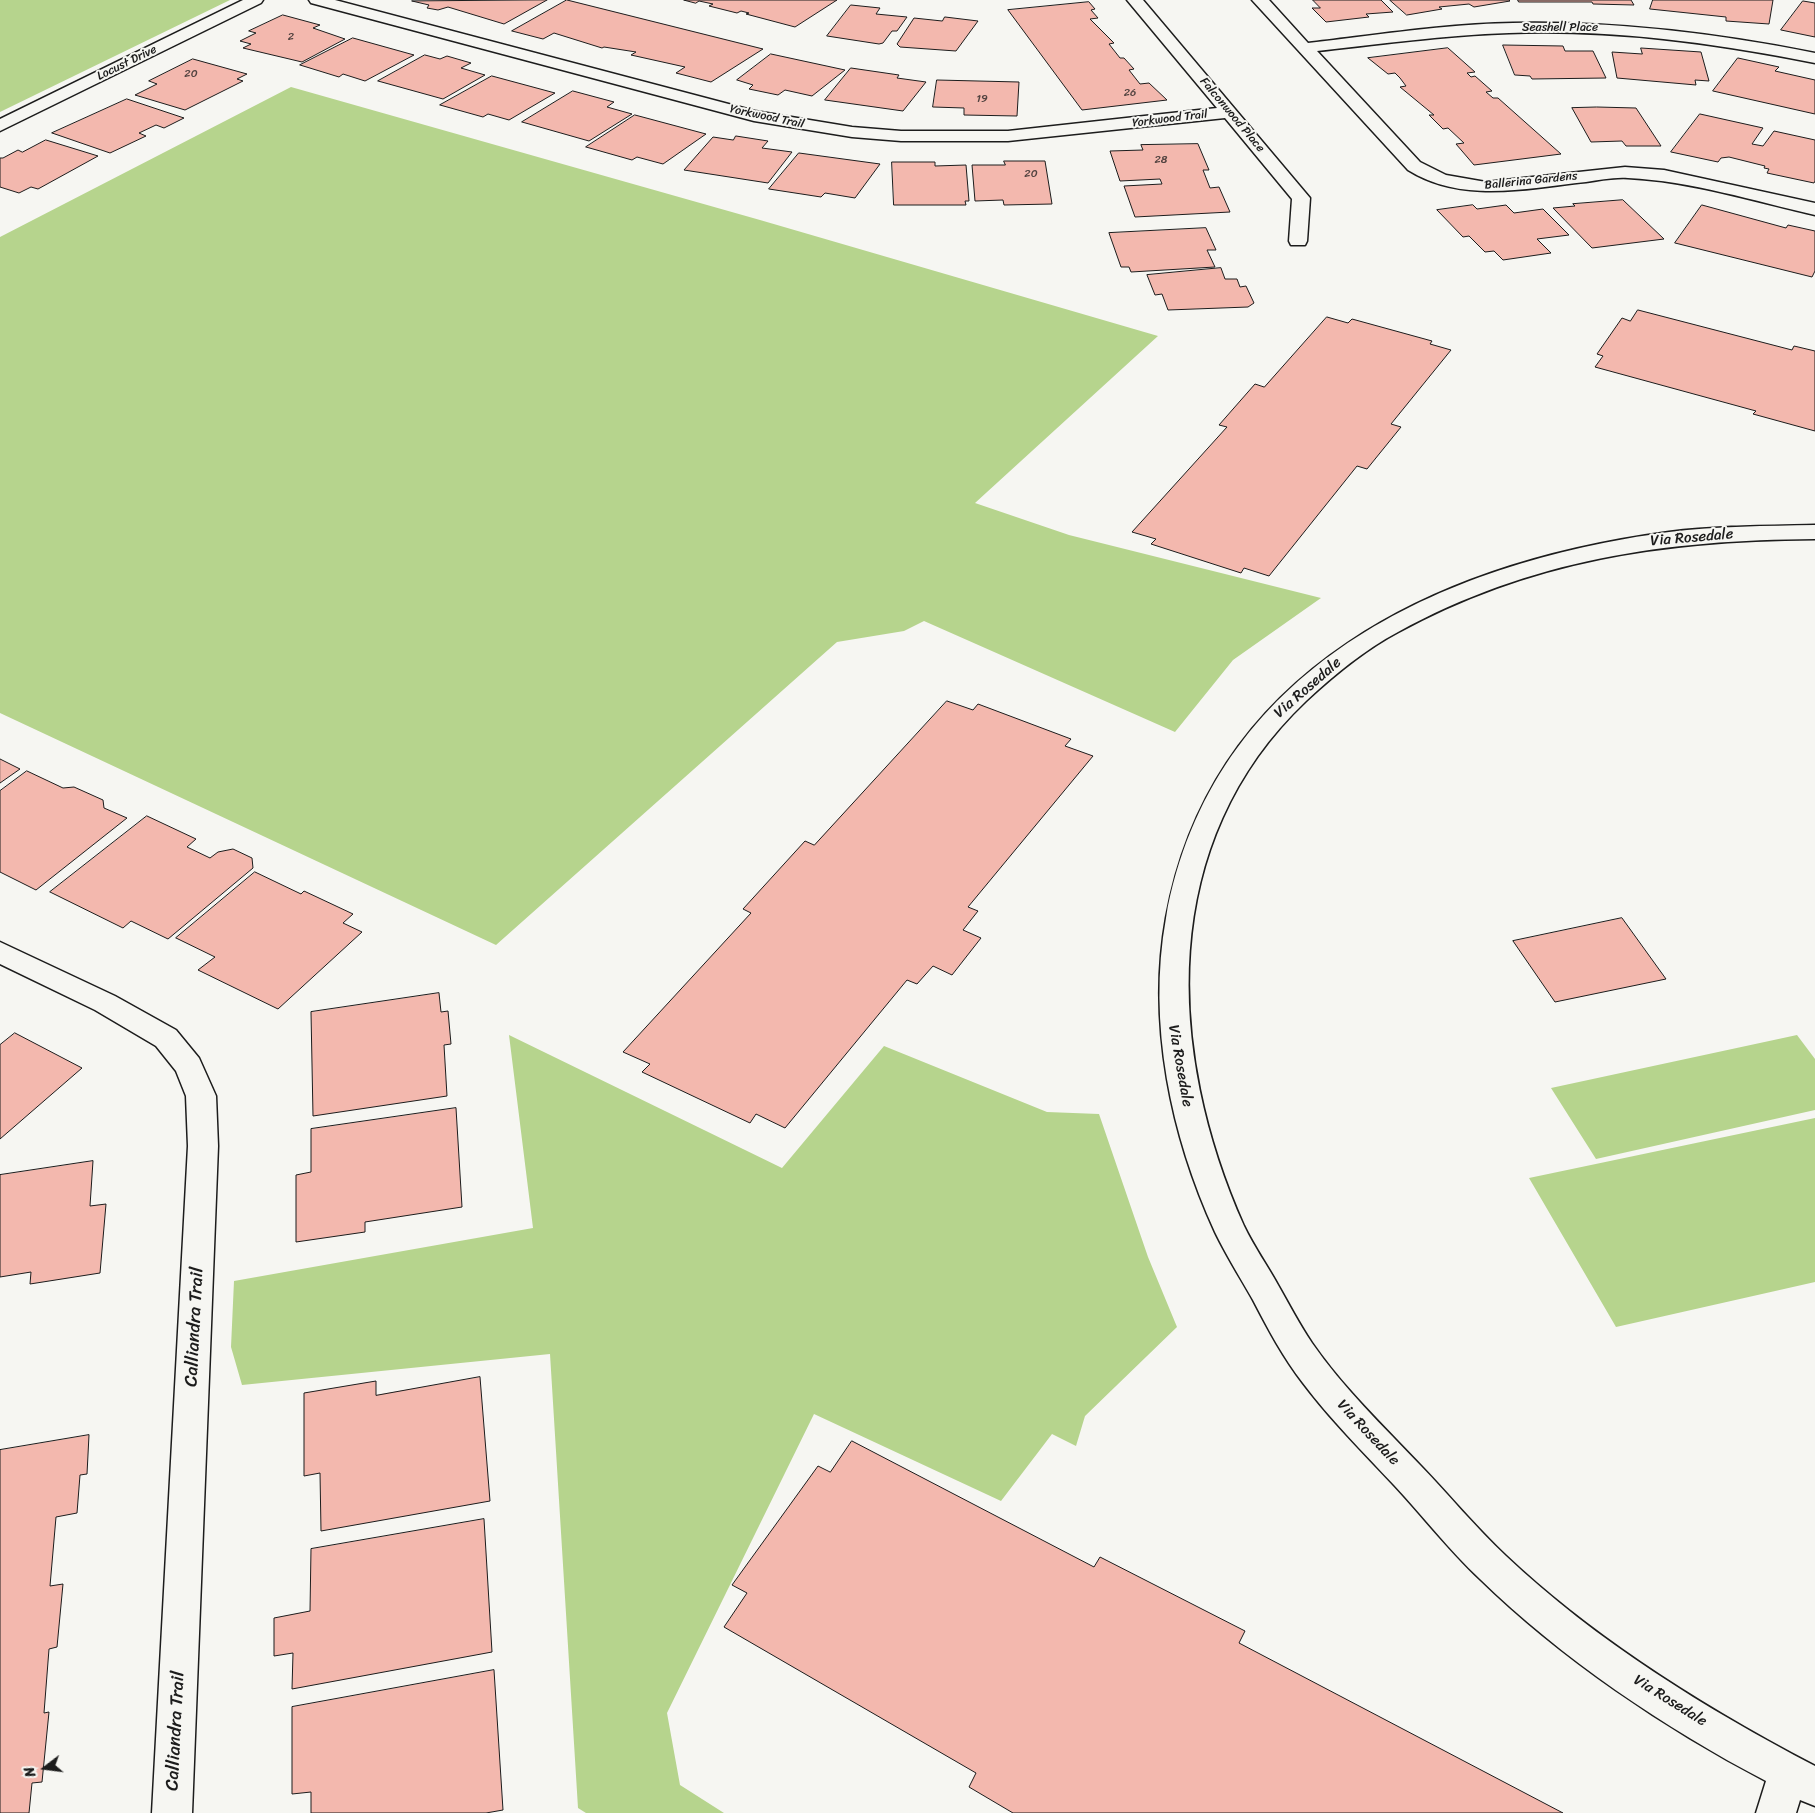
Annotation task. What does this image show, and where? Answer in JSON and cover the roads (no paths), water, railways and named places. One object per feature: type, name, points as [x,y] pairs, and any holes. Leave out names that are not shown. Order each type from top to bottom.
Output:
[{"type":"street","name":"Locust Drive","points":[[0,126],[255,0]]},
{"type":"street","name":"Yorkwood Trail","points":[[317,0],[745,113],[852,132],[901,136],[1008,136],[1230,112]]},
{"type":"street","name":"Falconwood Place","points":[[1135,0],[1301,198],[1298,241]]},
{"type":"street","name":"Ballerina Gardens","points":[[1260,0],[1414,166],[1426,174],[1486,187],[1625,172],[1664,175],[1815,209]]},
{"type":"street","name":"Seashell Place","points":[[1304,48],[1470,31],[1576,28],[1689,36],[1815,58]]},
{"type":"street","name":"Via Rosedale","points":[[1776,1813],[1802,1779],[1754,1754],[1619,1669],[1503,1577],[1329,1391],[1298,1350],[1231,1232],[1201,1158],[1181,1089],[1172,1014],[1173,955],[1192,856],[1228,778],[1278,713],[1314,679],[1360,644],[1403,618],[1450,596],[1512,573],[1578,555],[1674,539],[1752,533],[1815,532]]},
{"type":"street","name":"Calliandra Trail","points":[[0,952],[105,1003],[166,1038],[189,1066],[201,1096],[203,1156],[172,1813]]}]
